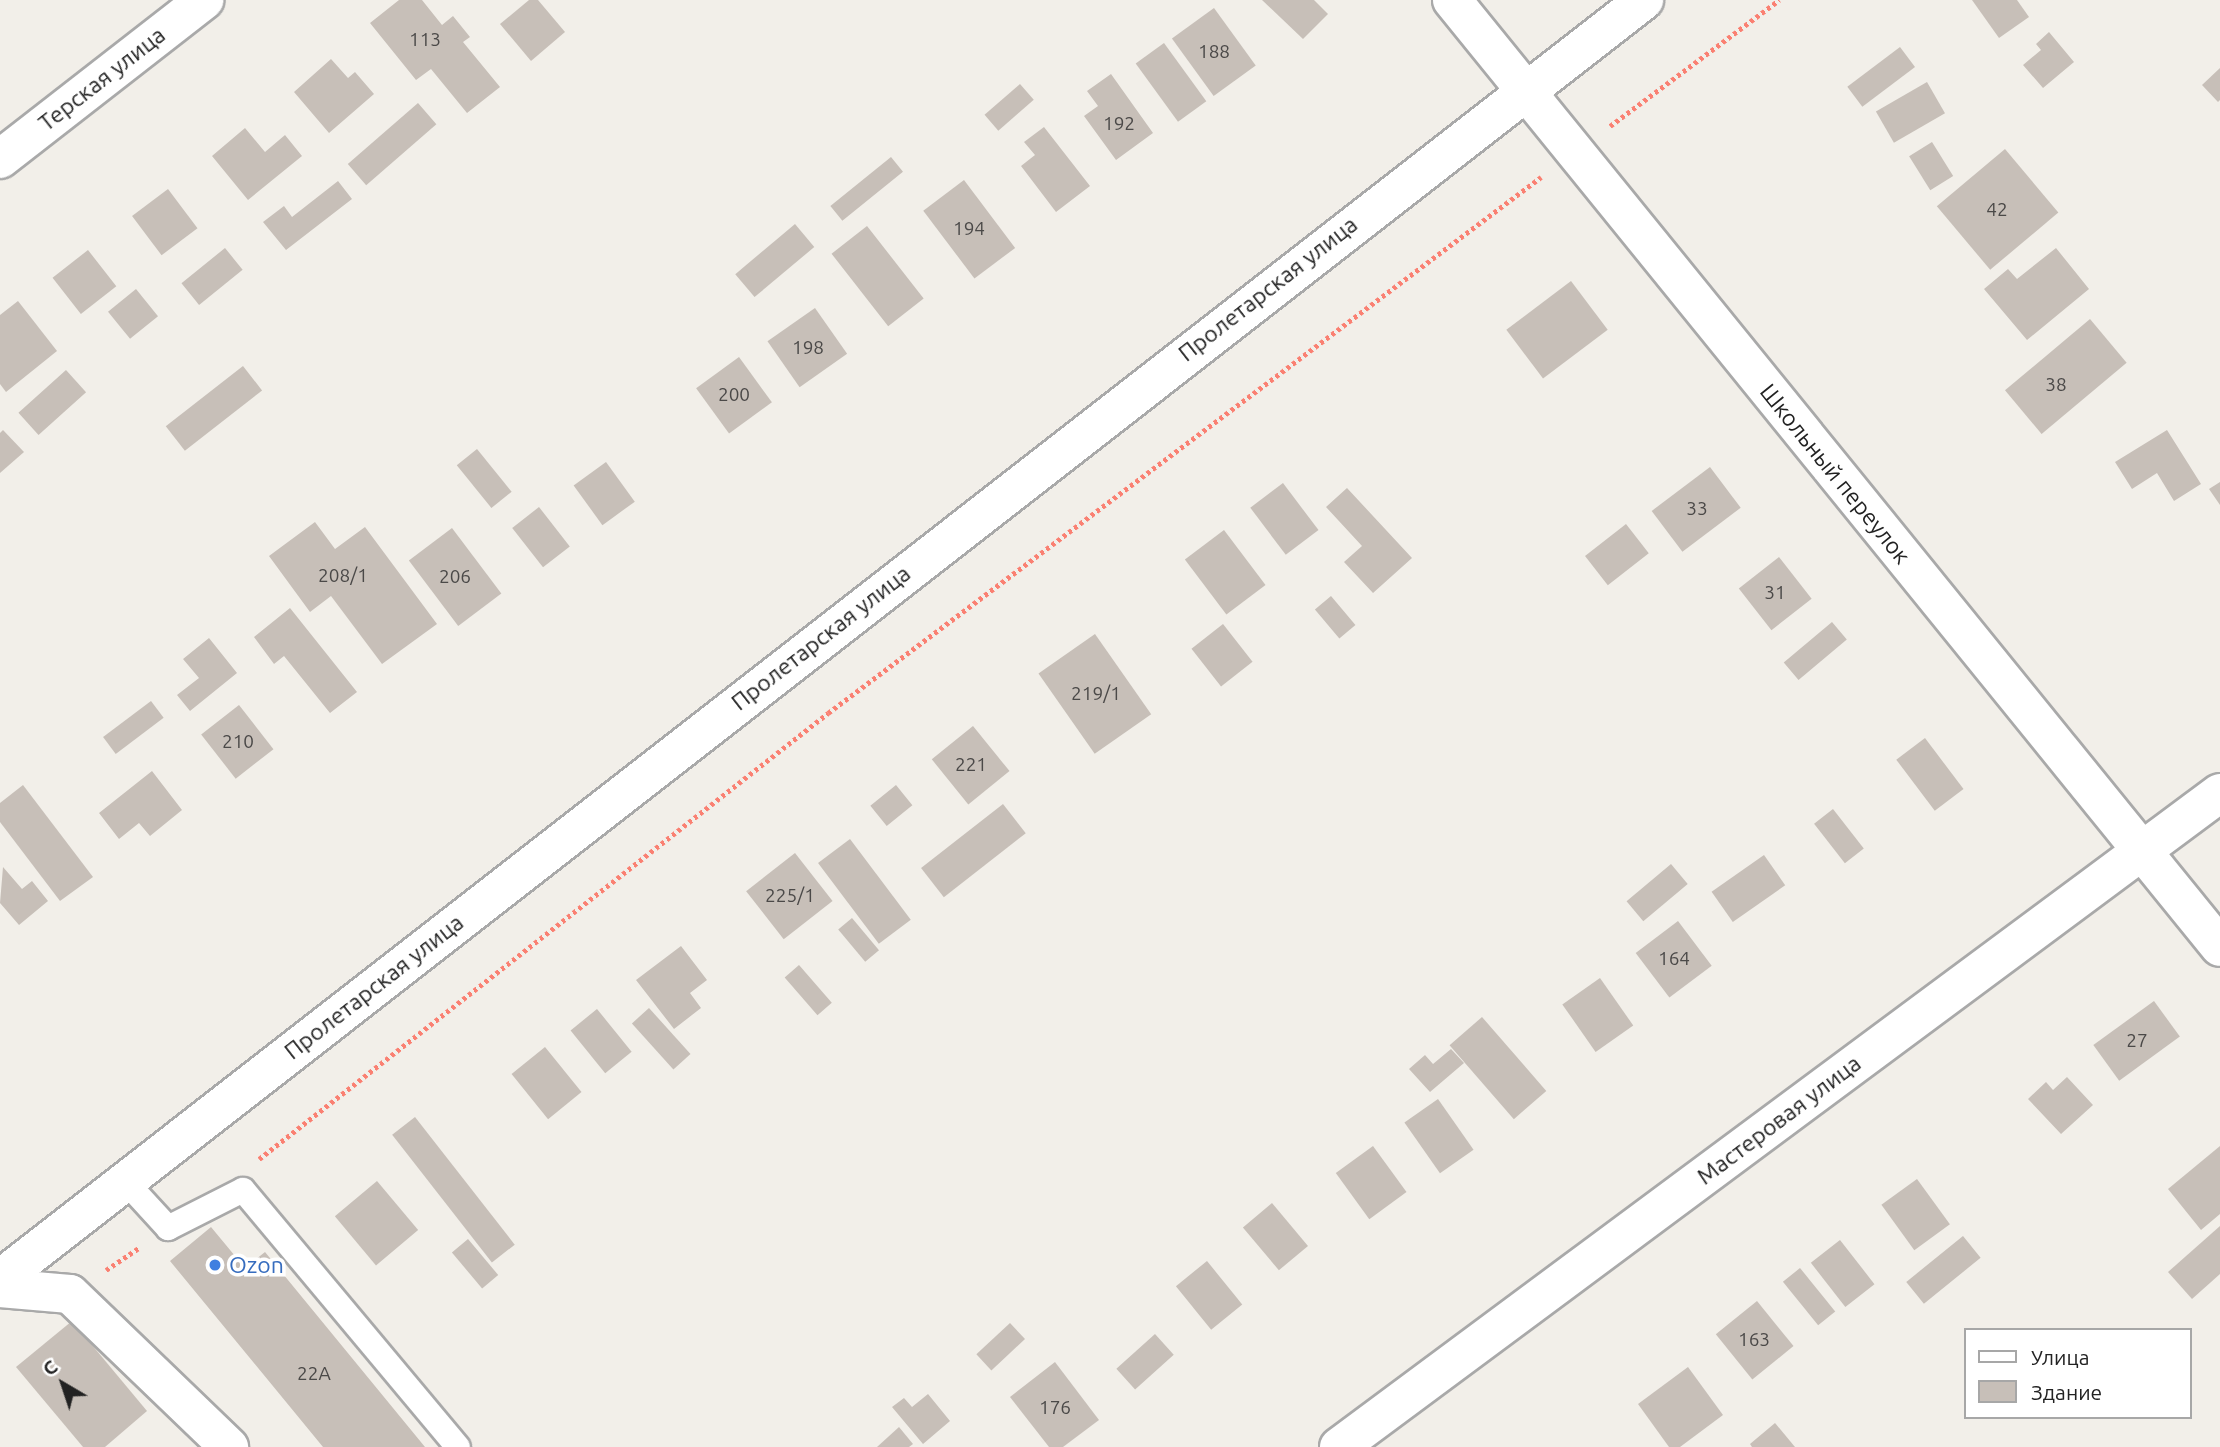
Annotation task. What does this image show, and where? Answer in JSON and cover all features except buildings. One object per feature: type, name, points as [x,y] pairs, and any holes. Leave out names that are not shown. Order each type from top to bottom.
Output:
[{"type":"street","name":"Терская улица","points":[[0,159],[204,0]]},
{"type":"street","name":"Школьный переулок","points":[[1452,0],[2220,947]]},
{"type":"street","name":"Пролетарская улица","points":[[0,1279],[1523,90],[1644,0]]},
{"type":"street","name":"Мастеровая улица","points":[[1339,1447],[2220,793]]},
{"type":"street","points":[[0,1288],[70,1294],[229,1447]]},
{"type":"lane","points":[[125,1181],[169,1228],[243,1190],[458,1447]]},
{"type":"path","points":[[256,1161],[828,713],[1442,247],[1574,153],[1779,0]]},
{"type":"path","points":[[70,1294],[169,1228]]},
{"type":"place","name":"Ozon","points":[[215,1265]]}]
